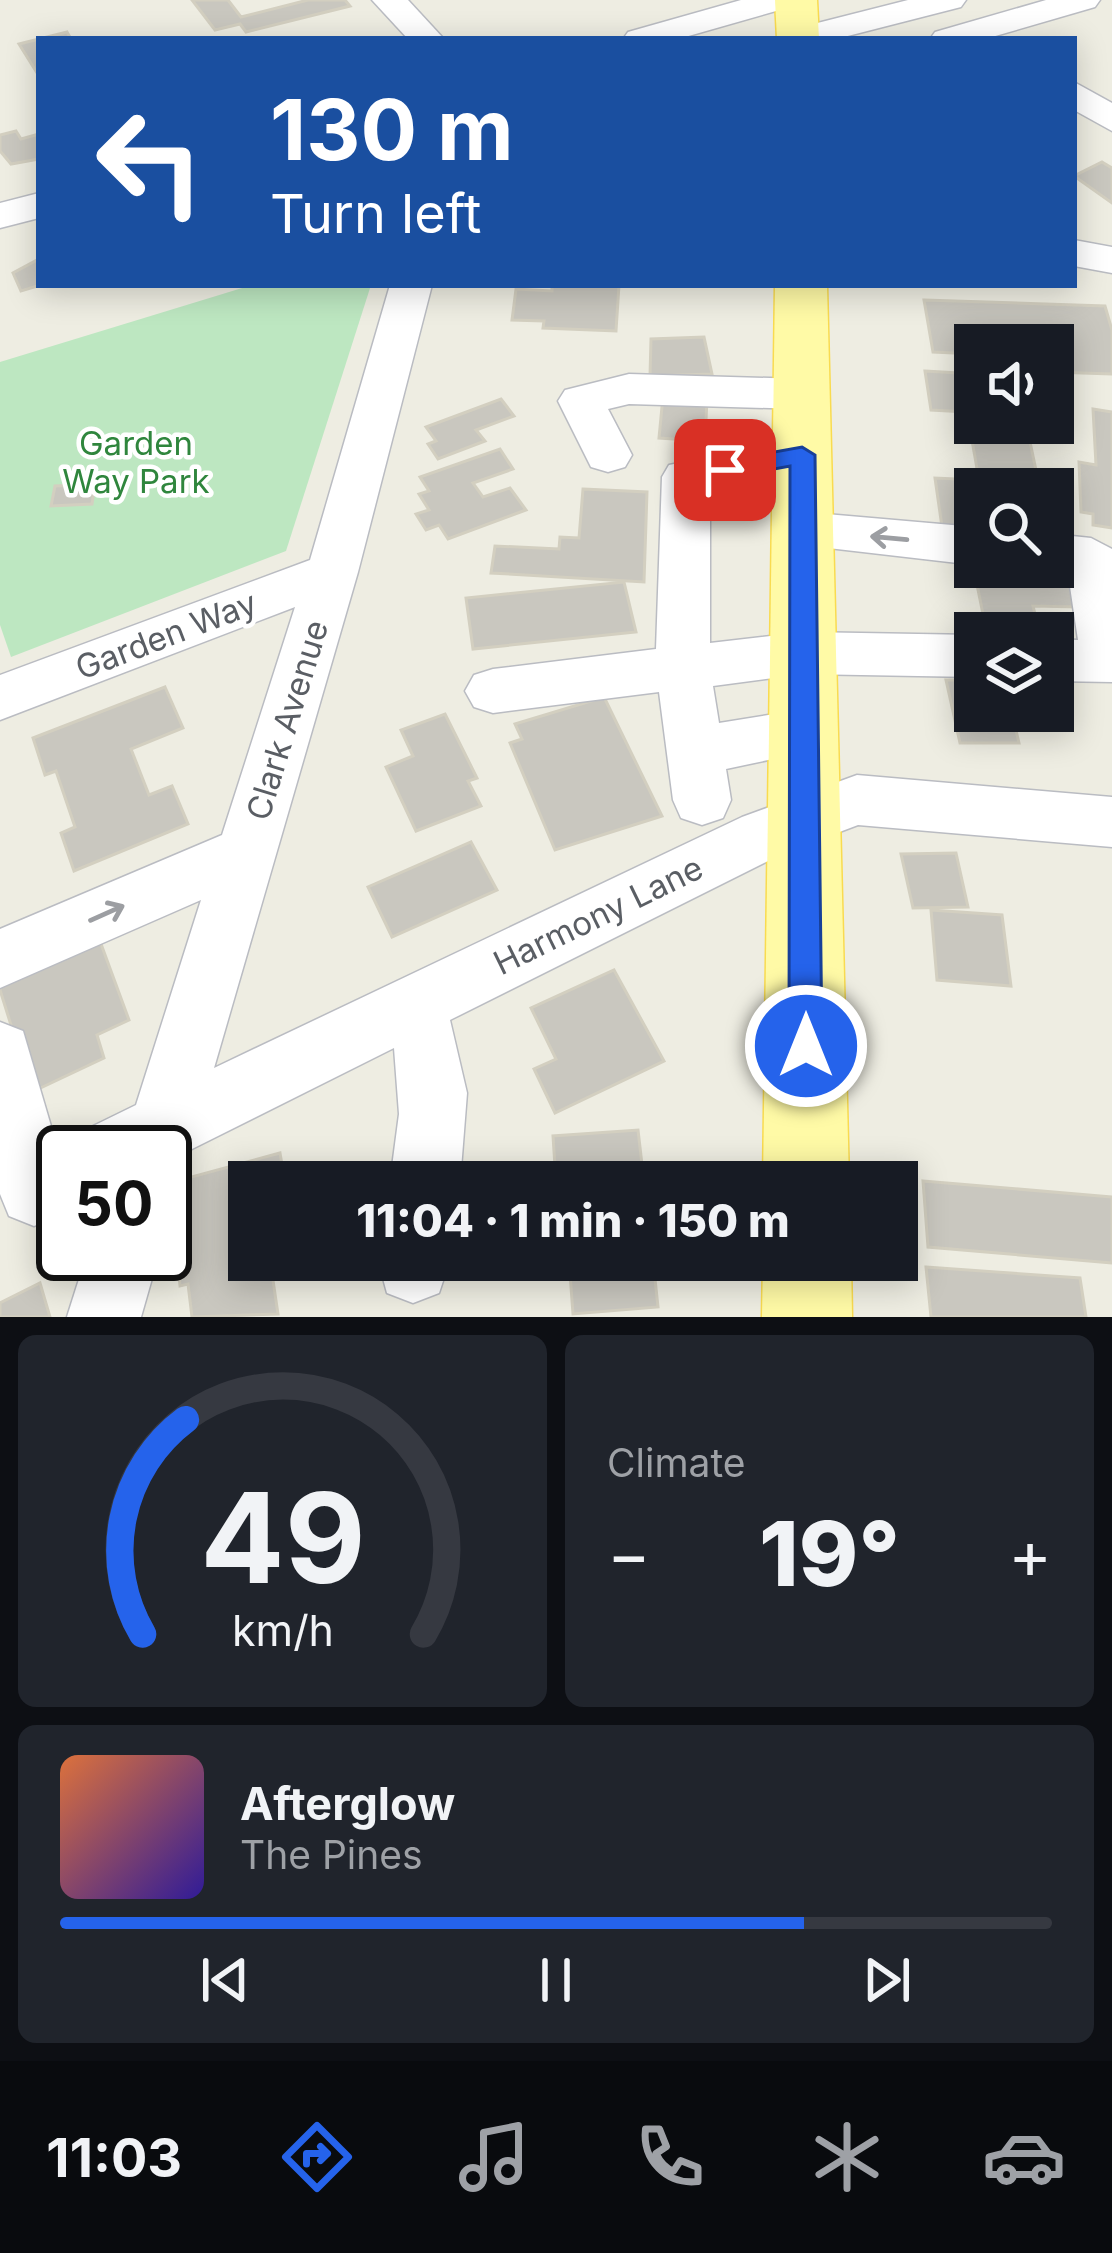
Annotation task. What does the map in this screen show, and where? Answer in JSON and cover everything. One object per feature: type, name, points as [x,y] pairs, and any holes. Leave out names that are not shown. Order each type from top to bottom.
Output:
[{"type":"main road","points":[[796,0],[798,36]]},
{"type":"main road","points":[[801,288],[806,1161]]},
{"type":"main road","points":[[807,1281],[807,1317]]},
{"type":"street","points":[[388,0],[424,36]]},
{"type":"street","points":[[650,24],[778,0]]},
{"type":"street","points":[[806,36],[949,0]]},
{"type":"street","points":[[957,36],[1083,0]]},
{"type":"street","points":[[1077,88],[1112,75]]},
{"type":"street","points":[[1077,91],[1112,120]]},
{"type":"street","points":[[0,216],[36,206]]},
{"type":"street","points":[[1077,254],[1112,260]]},
{"type":"street","name":"Clark Avenue","points":[[150,1125],[246,852],[332,572],[410,288]]},
{"type":"street","points":[[608,454],[581,401],[629,389],[802,394]]},
{"type":"street","points":[[802,455],[686,477],[683,668],[698,776],[805,732]]},
{"type":"street","points":[[803,530],[954,544]]},
{"type":"street","points":[[1074,555],[1091,557],[1109,662],[1074,660]]},
{"type":"street","name":"Garden Way","points":[[0,698],[332,572]]},
{"type":"street","points":[[494,692],[804,653],[954,656]]},
{"type":"street","name":"Harmony Lane","points":[[180,1125],[412,1006],[805,818],[857,800],[1112,822]]},
{"type":"street","points":[[0,959],[246,852]]},
{"type":"street","points":[[412,1006],[431,1047],[434,1091],[427,1161]]},
{"type":"street","points":[[0,1054],[32,1192]]},
{"type":"street","points":[[104,1317],[115,1281]]},
{"type":"green space","name":"Garden Way Park","points":[[242,288],[370,288],[286,551],[11,657],[0,625],[0,362]]},
{"type":"building","points":[[192,0],[228,0],[241,17],[308,0],[345,0],[350,6],[246,32],[240,24],[215,30]]},
{"type":"building","points":[[36,40],[36,71],[19,44]]},
{"type":"building","points":[[16,131],[21,139],[36,135],[36,160],[11,164],[0,151],[0,135]]},
{"type":"building","points":[[1102,162],[1112,168],[1112,203],[1077,178]]},
{"type":"building","points":[[36,261],[36,286],[21,291],[13,273]]},
{"type":"building","points":[[619,288],[616,331],[543,328],[544,321],[512,320],[516,289]]},
{"type":"building","points":[[924,300],[1105,306],[1112,330],[1112,374],[1074,373],[1074,324],[954,324],[954,353],[933,352]]},
{"type":"building","points":[[704,337],[712,374],[650,376],[651,339]]},
{"type":"building","points":[[925,371],[954,373],[954,411],[931,410]]},
{"type":"building","points":[[663,396],[707,399],[705,441],[659,438]]},
{"type":"building","points":[[501,399],[514,416],[476,430],[485,441],[438,459],[428,444],[436,441],[426,427]]},
{"type":"building","points":[[1093,409],[1112,412],[1112,528],[1093,525],[1093,514],[1081,512],[1079,462],[1096,465]]},
{"type":"building","points":[[973,444],[1030,444],[1036,468],[977,468]]},
{"type":"building","points":[[500,449],[513,469],[473,483],[483,497],[510,488],[526,510],[448,539],[439,525],[426,530],[416,514],[429,510],[419,494],[429,491],[420,477]]},
{"type":"building","points":[[935,478],[954,479],[954,527],[942,527]]},
{"type":"building","points":[[95,484],[92,504],[51,506],[55,486]]},
{"type":"building","points":[[583,489],[647,492],[644,582],[491,573],[495,546],[559,549],[560,537],[579,538]]},
{"type":"building","points":[[624,582],[636,632],[473,649],[466,598]]},
{"type":"building","points":[[978,588],[1073,588],[1078,607],[1033,606],[1034,612],[983,612]]},
{"type":"building","points":[[946,680],[954,680],[954,716]]},
{"type":"building","points":[[165,687],[183,728],[131,749],[149,795],[172,786],[188,824],[74,871],[61,833],[75,827],[56,771],[45,775],[33,738]]},
{"type":"building","points":[[604,697],[662,816],[555,850],[510,743],[522,739],[515,724]]},
{"type":"building","points":[[445,714],[477,778],[468,781],[481,806],[416,831],[386,767],[413,756],[401,730]]},
{"type":"building","points":[[958,732],[1016,732],[1019,743],[960,743]]},
{"type":"building","points":[[471,842],[497,890],[392,937],[368,887]]},
{"type":"building","points":[[956,853],[968,907],[913,908],[901,854]]},
{"type":"building","points":[[931,910],[1002,915],[1011,986],[937,980]]},
{"type":"building","points":[[97,933],[129,1020],[97,1035],[104,1058],[32,1092],[0,990],[0,976]]},
{"type":"building","points":[[614,970],[664,1061],[555,1113],[534,1069],[556,1059],[531,1008]]},
{"type":"building","points":[[638,1130],[642,1161],[555,1161],[553,1136]]},
{"type":"building","points":[[280,1153],[281,1161],[250,1161]]},
{"type":"building","points":[[228,1167],[228,1281],[273,1281],[278,1314],[192,1317],[188,1284],[180,1286],[179,1281],[192,1281],[192,1177]]},
{"type":"building","points":[[923,1181],[1112,1197],[1112,1263],[928,1247]]},
{"type":"building","points":[[926,1267],[1080,1278],[1086,1317],[931,1317]]},
{"type":"building","points":[[571,1281],[655,1281],[658,1307],[573,1314]]},
{"type":"building","points":[[40,1283],[50,1317],[0,1317],[0,1303]]},
{"type":"route","points":[[725,470],[802,455],[806,1046]]}]
